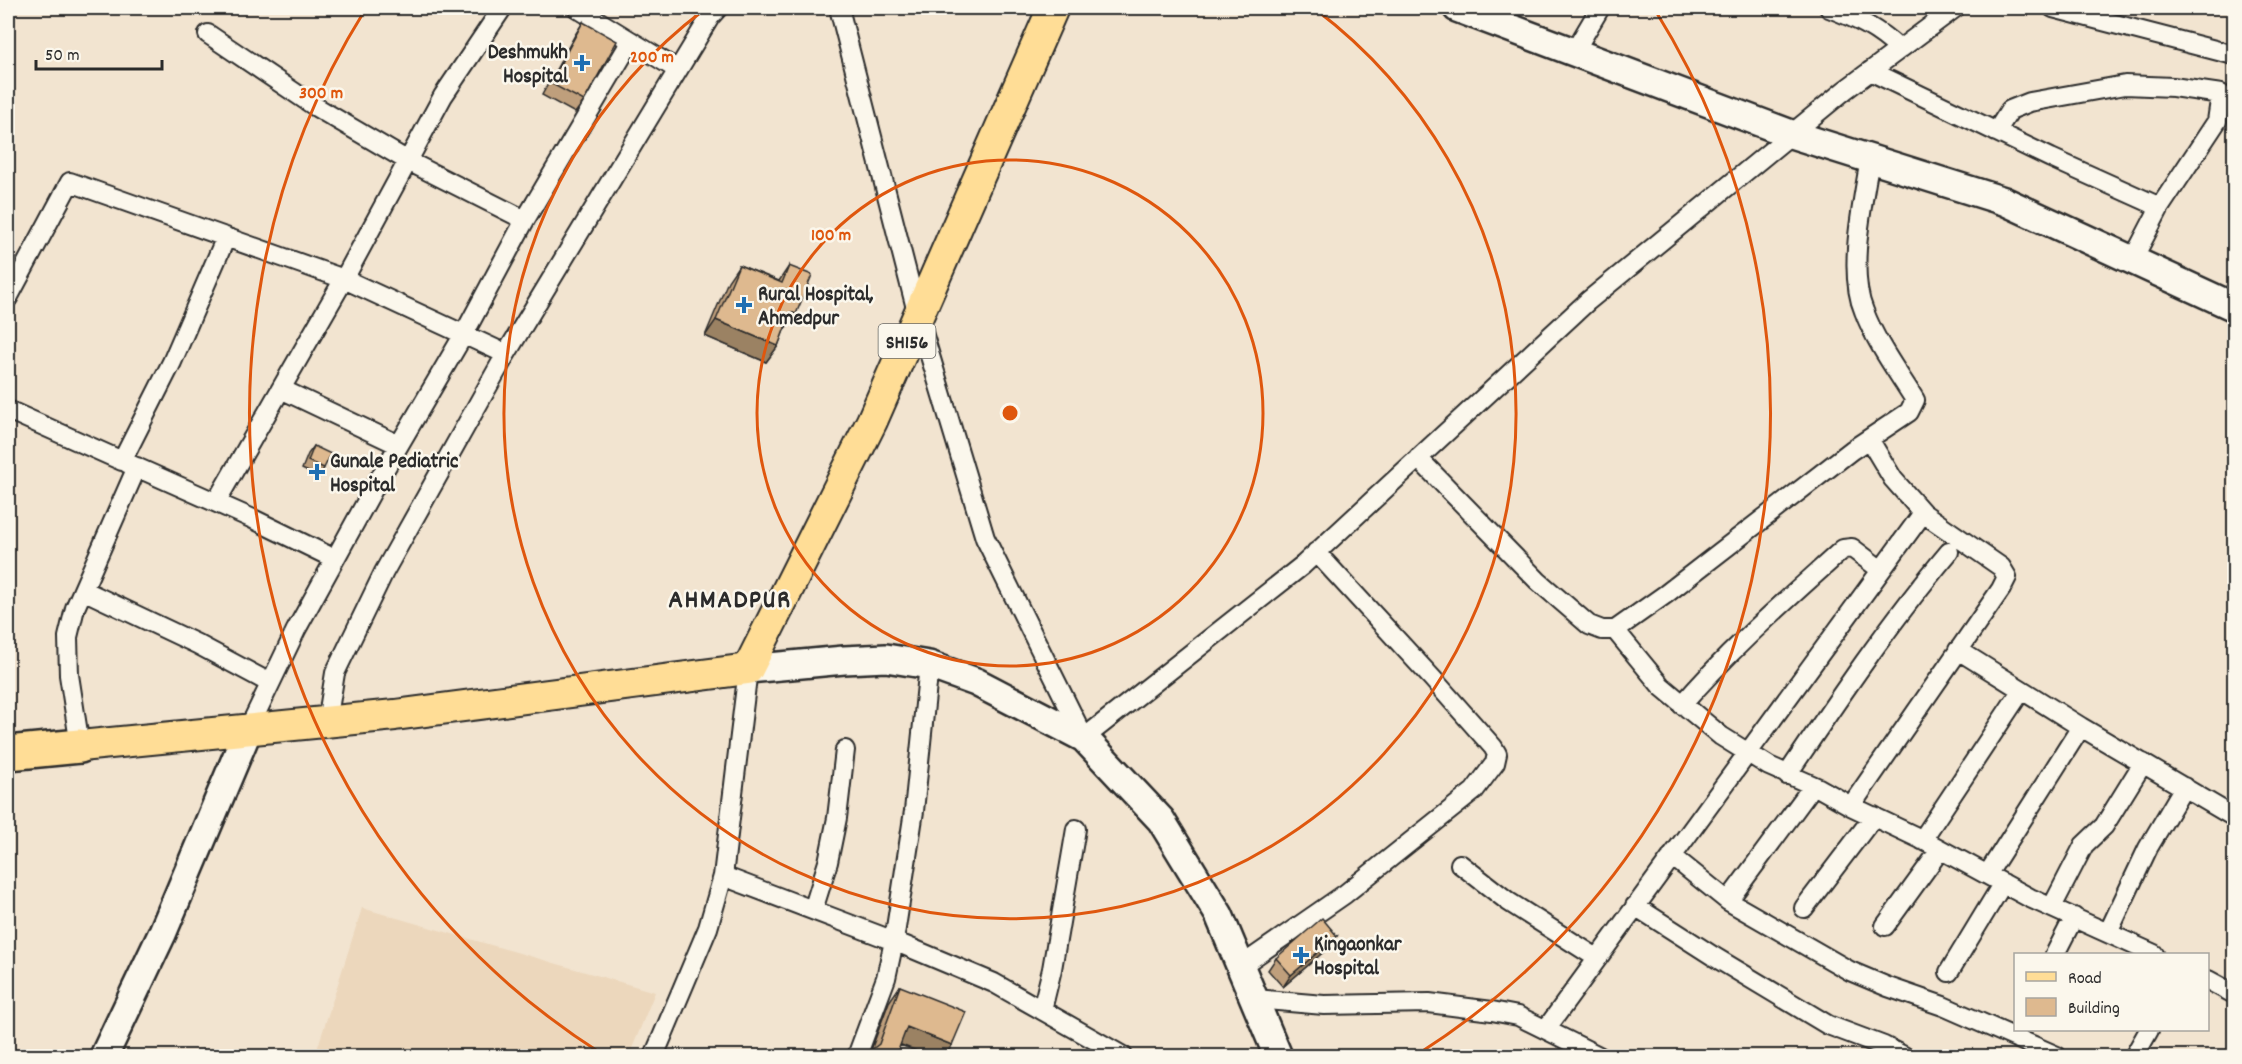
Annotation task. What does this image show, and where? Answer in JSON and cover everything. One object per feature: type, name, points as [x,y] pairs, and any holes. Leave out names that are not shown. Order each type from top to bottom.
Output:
[{"type":"highway","points":[[8,753],[80,746]]},
{"type":"main road","name":"SH156","points":[[748,669],[872,421],[1053,8]]},
{"type":"main road","points":[[1456,8],[1791,134],[2004,201],[2235,307]]},
{"type":"main road","points":[[80,746],[394,715],[748,669],[886,658],[929,665],[976,682],[1084,738],[1161,820],[1219,915],[1278,1056]]},
{"type":"main road","points":[[105,1056],[162,934],[248,730]]},
{"type":"street","points":[[577,8],[678,70]]},
{"type":"street","points":[[327,722],[335,673],[384,572],[506,354],[710,17],[718,8]]},
{"type":"street","points":[[839,8],[918,316],[985,538],[1084,738],[1316,552],[1588,301],[1791,134],[1870,71],[1955,8]]},
{"type":"street","points":[[1574,52],[1600,8]]},
{"type":"street","points":[[1829,8],[1858,18],[1884,35],[1899,49]]},
{"type":"street","points":[[2053,8],[2235,55]]},
{"type":"street","points":[[216,502],[344,279],[443,96],[501,10]]},
{"type":"street","points":[[208,34],[316,107],[408,161],[525,220]]},
{"type":"street","points":[[248,730],[335,559],[464,334],[525,220],[631,41]]},
{"type":"street","points":[[1870,71],[2160,207]]},
{"type":"street","points":[[1996,132],[2010,110],[2030,102],[2125,86],[2173,87],[2228,95],[2217,121],[2160,207],[2133,259]]},
{"type":"street","points":[[1418,458],[1538,581],[1589,625],[1602,630],[1615,630],[1869,439],[1909,412],[1915,400],[1878,340],[1863,309],[1857,282],[1857,250],[1870,159]]},
{"type":"street","points":[[8,298],[70,182],[344,279],[506,354]]},
{"type":"street","points":[[80,746],[69,675],[68,637],[75,608],[130,464],[226,237]]},
{"type":"street","points":[[281,389],[399,445]]},
{"type":"street","points":[[8,410],[216,502],[335,559]]},
{"type":"street","points":[[1851,806],[2007,577],[2001,567],[1923,513],[1893,479],[1869,439]]},
{"type":"street","points":[[1546,1029],[1923,513]]},
{"type":"street","points":[[1682,705],[1715,668],[1843,549],[1852,548],[1881,570]]},
{"type":"street","points":[[1241,966],[1345,894],[1456,806],[1474,791],[1495,763],[1497,754],[1432,678],[1316,552]]},
{"type":"street","points":[[1787,775],[1890,627],[1950,552]]},
{"type":"street","points":[[83,590],[197,644],[270,683]]},
{"type":"street","points":[[1615,630],[1661,686],[1721,736],[1748,753],[1787,775],[1922,840],[2003,884],[2145,952]]},
{"type":"street","points":[[1958,650],[2021,691],[2235,817]]},
{"type":"street","points":[[857,1056],[886,978],[894,941],[914,811],[929,665]]},
{"type":"street","points":[[654,1056],[708,928],[723,876],[748,669]]},
{"type":"street","points":[[1922,840],[2021,691]]},
{"type":"street","points":[[1987,875],[2081,727]]},
{"type":"street","points":[[813,910],[828,862],[835,829],[845,750]]},
{"type":"street","points":[[2052,908],[2084,844],[2104,826],[2143,763]]},
{"type":"street","points":[[1728,901],[1813,786]]},
{"type":"street","points":[[2108,933],[2148,849],[2184,787]]},
{"type":"street","points":[[1804,908],[1874,816]]},
{"type":"street","points":[[1042,1010],[1052,969],[1076,829]]},
{"type":"street","points":[[1885,926],[1940,850]]},
{"type":"street","points":[[1672,856],[1728,901],[1850,971],[1888,987],[1943,1005],[2057,1056]]},
{"type":"street","points":[[1460,864],[1509,902],[1597,958]]},
{"type":"street","points":[[723,876],[894,941],[994,983],[1123,1056]]},
{"type":"street","points":[[1949,972],[2003,884]]},
{"type":"street","points":[[1635,906],[1828,1025],[1904,1056]]},
{"type":"street","points":[[2056,953],[2074,917]]},
{"type":"street","points":[[2209,981],[2235,994]]},
{"type":"street","points":[[1254,999],[1324,1005],[1429,1003],[1518,1016],[1599,1056]]},
{"type":"street","points":[[2136,1053],[2148,1031]]},
{"type":"shaded area","points":[[362,908],[655,992],[629,1056],[315,1056]]},
{"type":"building","points":[[583,22],[617,41],[584,101],[550,83]]},
{"type":"building","points":[[739,265],[782,283],[789,266],[812,275],[796,314],[791,312],[778,346],[716,320]]},
{"type":"building","points":[[314,446],[331,454],[324,468],[308,461]]},
{"type":"building","points":[[1322,918],[1337,936],[1291,975],[1276,958]]},
{"type":"building","points":[[900,986],[966,1012],[952,1045],[907,1027],[896,1056],[868,1056],[870,1051],[879,1044]]},
{"type":"place","name":"Deshmukh Hospital","points":[[582,63]]},
{"type":"place","name":"Rural Hospital, Ahmedpur","points":[[744,305]]},
{"type":"place","name":"Gunale Pediatric Hospital","points":[[317,472]]},
{"type":"place","name":"Kingaonkar Hospital","points":[[1301,955]]},
{"type":"district","name":"AHMADPUR","points":[[730,598]]}]
